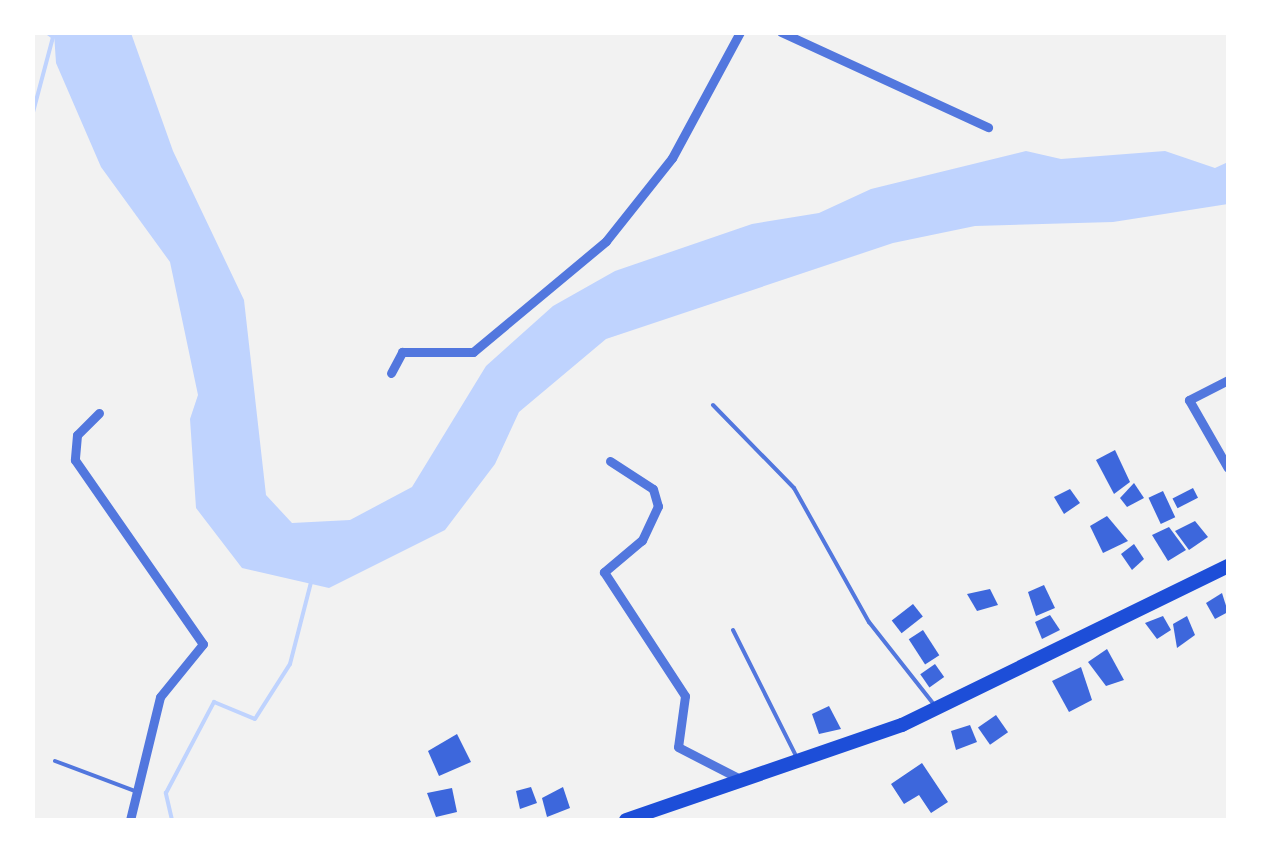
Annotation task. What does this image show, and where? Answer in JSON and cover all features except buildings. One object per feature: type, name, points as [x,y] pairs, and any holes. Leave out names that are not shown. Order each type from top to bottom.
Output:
[{"type":"highway","points":[[626,820],[938,710],[1228,566]]},
{"type":"street","points":[[391,372],[402,352],[473,352],[606,241],[672,158],[740,32]]},
{"type":"street","points":[[781,32],[988,127]]},
{"type":"street","points":[[1228,380],[1189,400],[1228,468]]},
{"type":"street","points":[[99,414],[76,435],[75,460],[203,644],[160,697],[130,820]]},
{"type":"street","points":[[610,460],[653,490],[658,506],[642,540],[604,572],[685,696],[678,747],[743,780]]},
{"type":"lane","points":[[712,404],[794,488],[868,622],[938,710]]},
{"type":"lane","points":[[733,630],[798,760]]},
{"type":"lane","points":[[55,761],[135,791]]},
{"type":"water","points":[[54,33],[131,33],[173,151],[244,300],[266,495],[292,523],[350,520],[412,487],[486,366],[553,306],[615,271],[752,224],[819,213],[871,189],[1026,151],[1061,159],[1165,151],[1215,168],[1228,162],[1228,204],[1113,222],[975,226],[893,243],[606,339],[519,412],[495,464],[445,530],[329,588],[242,568],[196,508],[190,419],[198,395],[170,262],[101,167],[56,63]]},
{"type":"waterway","points":[[32,116],[53,37],[46,32]]},
{"type":"waterway","points":[[172,820],[166,793],[214,702],[255,719],[290,664],[311,582]]}]
